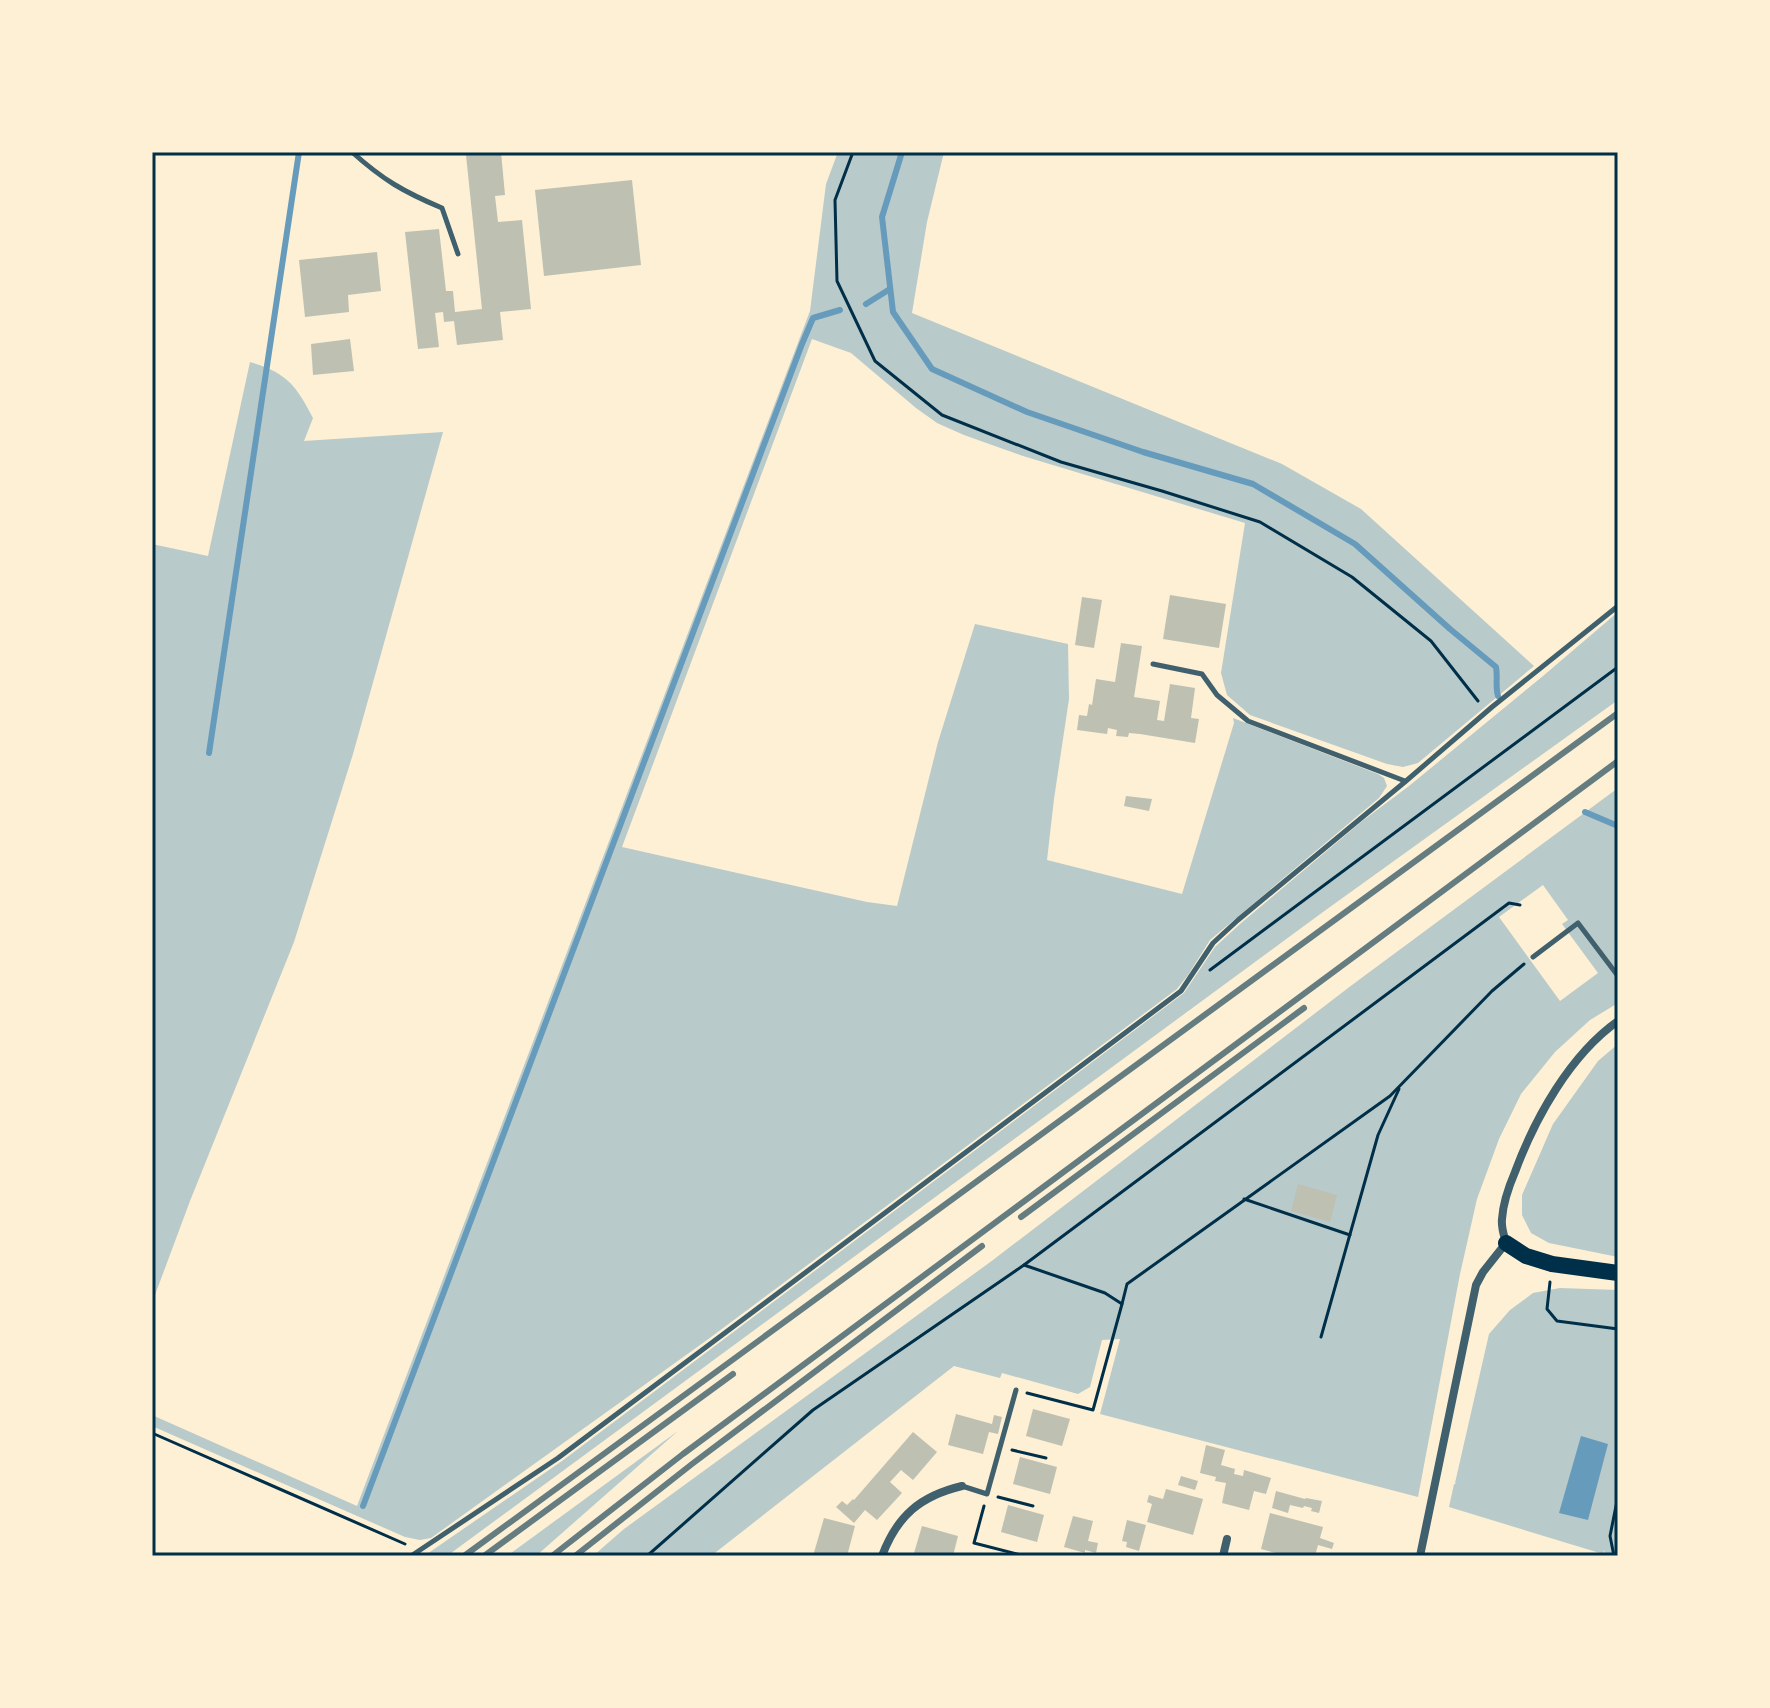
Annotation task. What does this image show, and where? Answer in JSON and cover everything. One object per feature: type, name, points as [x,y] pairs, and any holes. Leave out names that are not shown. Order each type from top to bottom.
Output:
[{"type":"main road","points":[[1506,1243],[1526,1256],[1552,1264],[1618,1273]]},
{"type":"street","points":[[1420,1556],[1476,1285],[1506,1243],[1502,1218],[1509,1187],[1543,1109],[1583,1054],[1618,1021]]},
{"type":"street","points":[[882,1556],[901,1519],[922,1501],[962,1486]]},
{"type":"street","points":[[1223,1556],[1227,1539]]},
{"type":"lane","points":[[352,152],[376,174],[407,194],[442,208],[458,254]]},
{"type":"lane","points":[[411,1556],[558,1458],[1181,991],[1213,943],[1238,920],[1618,606]]},
{"type":"lane","points":[[1153,664],[1202,674],[1217,695],[1248,721],[1406,781]]},
{"type":"lane","points":[[1533,957],[1578,923],[1618,976]]},
{"type":"lane","points":[[962,1486],[987,1494],[1016,1390]]},
{"type":"path","points":[[853,152],[835,200],[837,281],[875,361],[942,415],[1061,462],[1260,522],[1352,577],[1431,641],[1487,712]]},
{"type":"path","points":[[1192,976],[1211,970],[1618,667]]},
{"type":"path","points":[[647,1556],[813,1410],[1024,1265],[1509,903],[1520,905]]},
{"type":"path","points":[[1016,1390],[1093,1410],[1127,1284],[1390,1096],[1492,991],[1533,957]]},
{"type":"path","points":[[1321,1337],[1378,1135],[1401,1085]]},
{"type":"path","points":[[1244,1199],[1350,1235]]},
{"type":"path","points":[[1552,1264],[1547,1309],[1557,1321],[1618,1329]]},
{"type":"path","points":[[1024,1265],[1105,1293],[1122,1304]]},
{"type":"path","points":[[152,1433],[419,1550]]},
{"type":"path","points":[[1000,1447],[1046,1458]]},
{"type":"path","points":[[1021,1555],[974,1543],[987,1494],[1033,1506]]},
{"type":"path","points":[[1614,1556],[1610,1536],[1618,1496]]},
{"type":"shaded area","points":[[838,152],[944,152],[927,222],[912,313],[1282,464],[1361,509],[1534,666],[1418,763],[1403,767],[1250,715],[1227,695],[1221,673],[1245,523],[1023,456],[964,435],[937,423],[916,408],[851,353],[812,339],[622,847],[897,906],[938,742],[975,624],[1068,644],[1069,699],[1047,860],[1182,894],[1233,718],[1378,774],[1387,786],[1379,798],[1210,940],[1177,989],[707,1340],[431,1538],[420,1540],[405,1537],[152,1426],[152,1415],[357,1506],[810,311],[826,184]]},
{"type":"shaded area","points":[[250,362],[282,376],[301,397],[313,418],[304,441],[443,432],[353,754],[294,942],[152,1303],[152,544],[208,556]]},
{"type":"shaded area","points":[[1618,612],[1618,700],[1323,912],[447,1556],[424,1556],[562,1461],[1184,993],[1215,947],[1240,924]]},
{"type":"shaded area","points":[[1618,788],[1618,1003],[1590,1020],[1555,1052],[1521,1094],[1499,1139],[1477,1199],[1460,1274],[1418,1497],[1100,1414],[1120,1339],[1102,1340],[1090,1387],[1078,1394],[1002,1373],[1000,1378],[954,1366],[711,1556],[593,1556],[624,1529],[993,1260],[1352,985]],"holes":[[[1543,885],[1568,920],[1562,924],[1598,973],[1560,1001],[1499,917]]]},
{"type":"shaded area","points":[[1618,1044],[1618,1257],[1549,1243],[1531,1233],[1522,1215],[1522,1195],[1553,1124],[1598,1061]]},
{"type":"shaded area","points":[[1560,1288],[1618,1290],[1618,1556],[1605,1556],[1604,1550],[1603,1554],[1449,1507],[1489,1334],[1510,1310],[1533,1293]]},
{"type":"shaded area","points":[[678,1431],[536,1556],[507,1556]]},
{"type":"water","points":[[1581,1436],[1608,1444],[1588,1520],[1559,1513]]},
{"type":"building","points":[[501,152],[505,195],[495,196],[498,222],[522,220],[531,309],[500,312],[503,340],[457,345],[454,321],[444,322],[443,312],[435,313],[439,347],[418,349],[405,232],[439,229],[446,291],[453,291],[455,312],[482,309],[466,155]]},
{"type":"building","points":[[632,180],[641,265],[544,276],[535,190]]},
{"type":"building","points":[[377,252],[381,291],[348,295],[349,312],[305,317],[299,260]]},
{"type":"building","points":[[350,339],[354,371],[313,375],[311,344]]},
{"type":"building","points":[[1170,595],[1226,604],[1219,648],[1163,639]]},
{"type":"building","points":[[1082,597],[1102,600],[1094,648],[1075,645]]},
{"type":"building","points":[[1121,643],[1142,646],[1134,697],[1160,701],[1157,720],[1164,721],[1170,684],[1195,688],[1191,718],[1199,719],[1195,743],[1129,733],[1128,737],[1116,736],[1117,730],[1108,728],[1107,734],[1077,730],[1079,715],[1087,716],[1089,704],[1092,705],[1096,679],[1115,682]]},
{"type":"building","points":[[1126,796],[1152,799],[1149,811],[1124,806]]},
{"type":"building","points":[[1298,1184],[1337,1195],[1330,1222],[1291,1211]]},
{"type":"building","points":[[1033,1409],[1070,1419],[1062,1446],[1026,1436]]},
{"type":"building","points":[[956,1414],[992,1424],[994,1415],[1002,1417],[998,1434],[989,1432],[983,1454],[948,1445]]},
{"type":"building","points":[[913,1432],[937,1452],[913,1480],[901,1470],[890,1482],[902,1493],[877,1520],[865,1510],[854,1523],[836,1507],[842,1501],[847,1505],[854,1500]]},
{"type":"building","points":[[1206,1445],[1225,1450],[1221,1465],[1235,1469],[1234,1474],[1243,1476],[1244,1470],[1271,1478],[1266,1494],[1254,1491],[1249,1510],[1222,1503],[1226,1483],[1200,1473]]},
{"type":"building","points":[[1020,1457],[1057,1467],[1050,1494],[1013,1484]]},
{"type":"building","points":[[1181,1476],[1198,1481],[1195,1490],[1178,1485]]},
{"type":"building","points":[[1166,1489],[1203,1499],[1193,1535],[1147,1522],[1152,1504],[1147,1502],[1149,1495],[1163,1499]]},
{"type":"building","points":[[1276,1491],[1322,1501],[1319,1513],[1304,1506],[1290,1505],[1288,1513],[1272,1508]]},
{"type":"building","points":[[1008,1505],[1044,1515],[1037,1542],[1001,1532]]},
{"type":"building","points":[[1270,1513],[1323,1527],[1320,1538],[1334,1543],[1332,1549],[1318,1545],[1315,1556],[1287,1556],[1261,1549]]},
{"type":"building","points":[[1073,1516],[1093,1521],[1088,1541],[1098,1543],[1096,1553],[1064,1547]]},
{"type":"building","points":[[824,1518],[855,1526],[847,1556],[813,1556]]},
{"type":"building","points":[[1127,1520],[1146,1525],[1139,1551],[1126,1547],[1127,1542],[1122,1541]]},
{"type":"building","points":[[922,1526],[958,1536],[953,1556],[914,1553]]},
{"type":"waterway","points":[[209,753],[299,152]]},
{"type":"waterway","points":[[902,152],[882,217],[893,312],[932,369],[1027,412],[1143,452],[1253,484],[1355,544],[1496,667],[1498,696]]},
{"type":"waterway","points":[[866,304],[890,289]]},
{"type":"waterway","points":[[363,1506],[802,344],[813,318],[840,310]]},
{"type":"waterway","points":[[1585,812],[1618,826]]},
{"type":"railway","points":[[464,1556],[1618,713]]},
{"type":"railway","points":[[552,1556],[683,1454],[1618,761]]},
{"type":"railway","points":[[1021,1217],[1304,1008]]},
{"type":"railway","points":[[575,1556],[982,1246]]},
{"type":"railway","points":[[484,1556],[733,1374]]}]
